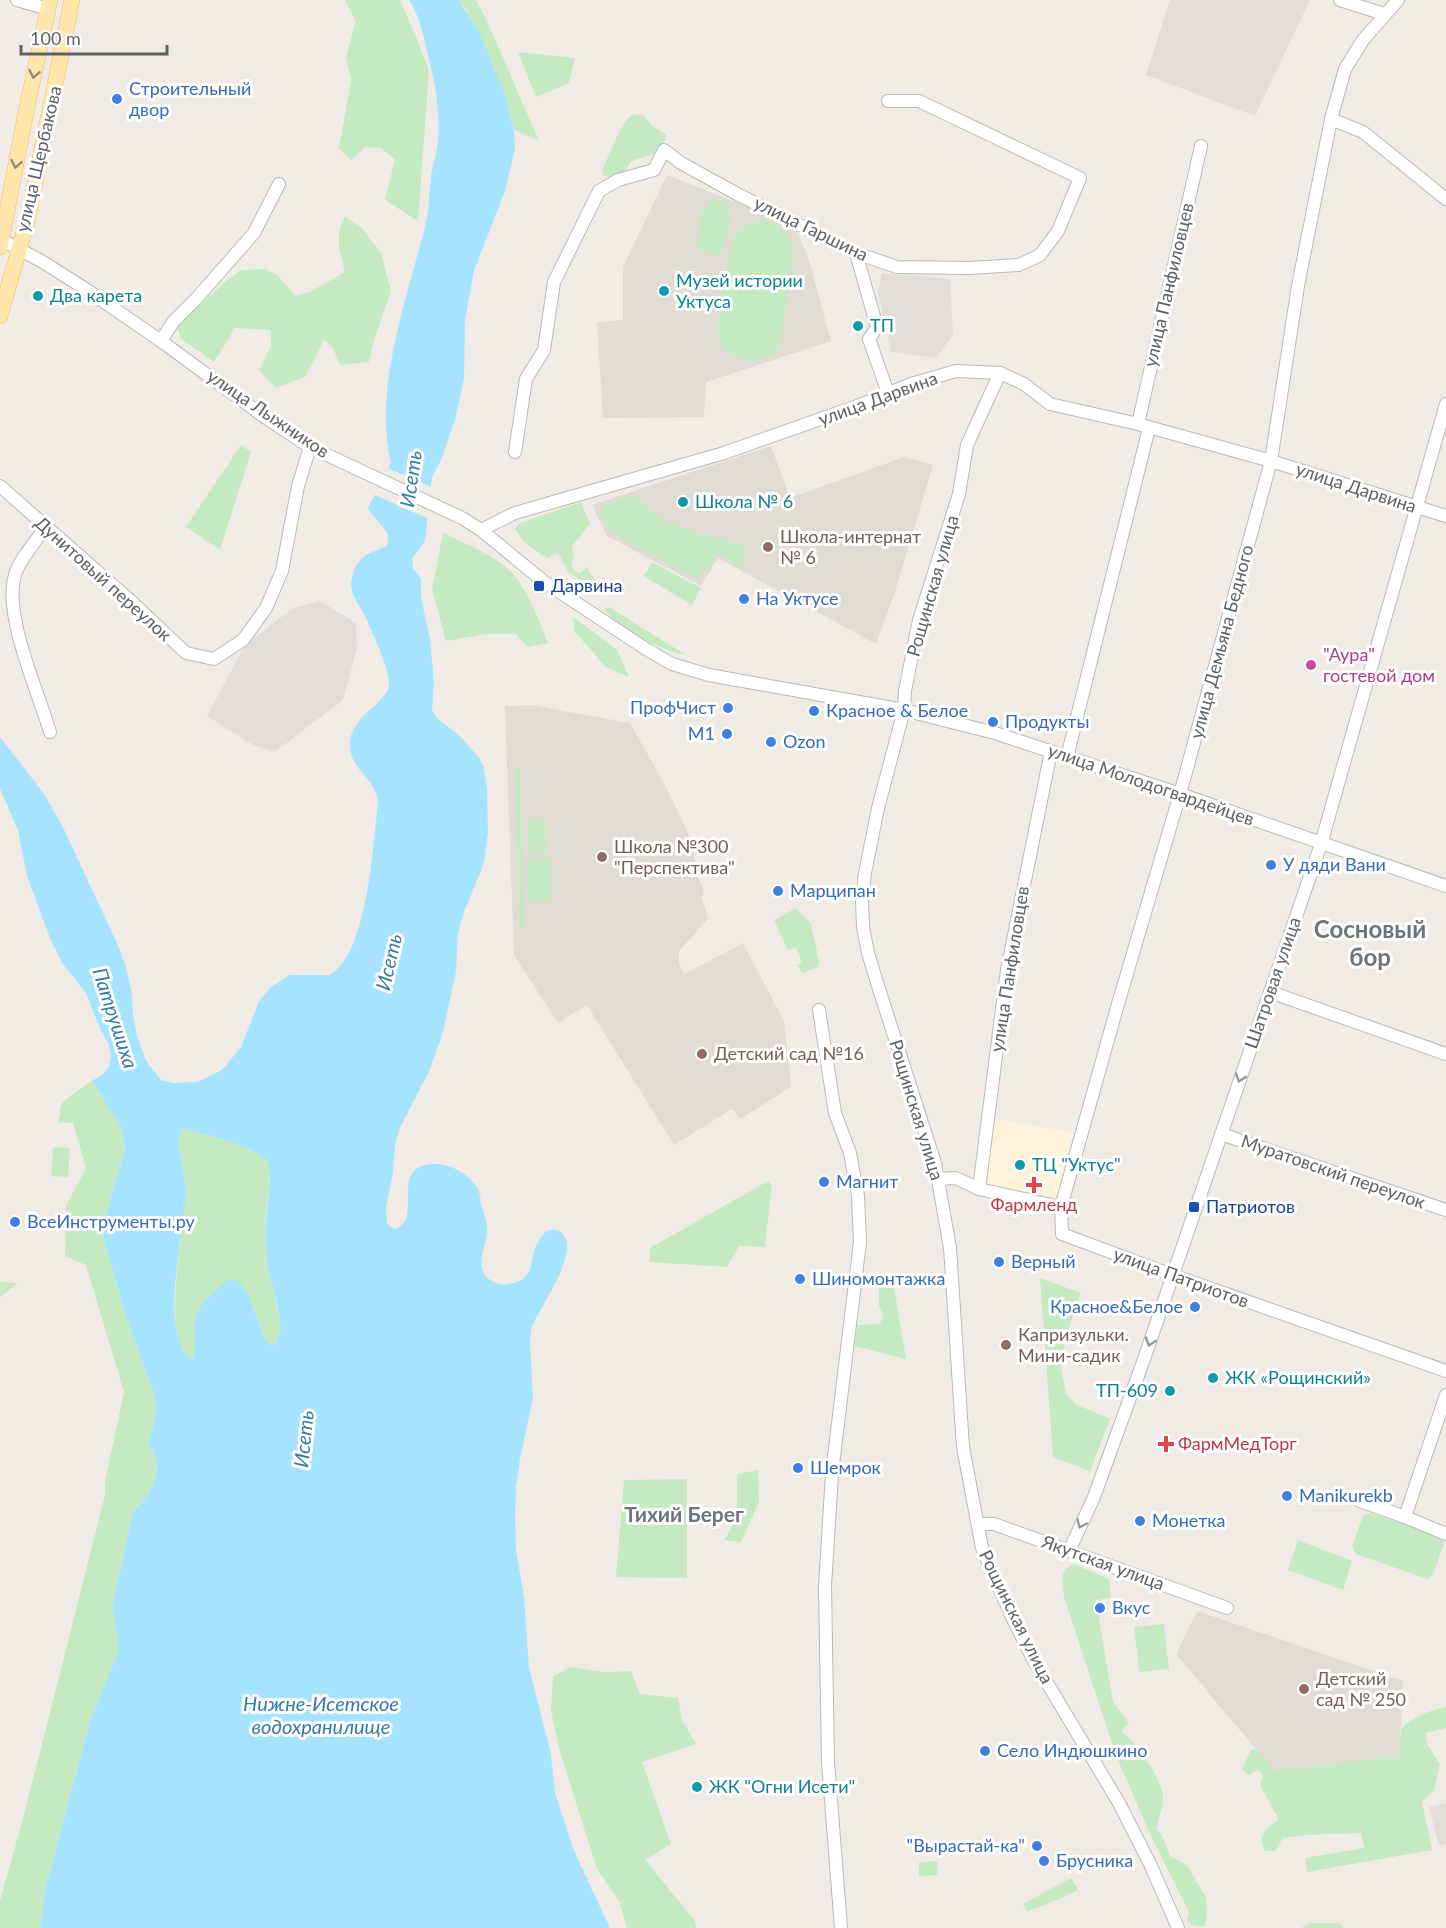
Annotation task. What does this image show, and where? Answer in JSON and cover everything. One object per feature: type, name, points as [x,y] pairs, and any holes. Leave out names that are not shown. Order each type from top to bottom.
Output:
[{"type":"main road","name":"улица Щербакова","points":[[0,316],[28,218],[72,0]]},
{"type":"main road","name":"улица Щербакова","points":[[1,242],[49,4]]},
{"type":"street","points":[[17,0],[49,4]]},
{"type":"street","points":[[1340,0],[1384,14]]},
{"type":"street","name":"улица Демьяна Бедного","points":[[1061,1207],[1114,1016],[1180,794],[1271,461],[1298,286],[1331,119],[1345,69],[1362,40],[1398,0]]},
{"type":"street","name":"улица Гаршина","points":[[515,452],[526,379],[544,350],[554,282],[599,191],[618,180],[654,170],[664,150],[681,163],[739,195],[856,253],[897,267],[969,268],[1019,265],[1040,255],[1058,231],[1080,178],[919,101],[888,100]]},
{"type":"street","points":[[1331,119],[1363,132],[1446,199]]},
{"type":"street","name":"улица Панфиловцев","points":[[1067,757],[1143,426],[1201,146]]},
{"type":"street","points":[[161,341],[173,322],[254,233],[279,184]]},
{"type":"street","points":[[1,242],[19,247]]},
{"type":"street","name":"улица Лыжников","points":[[19,247],[161,341],[309,447],[482,530],[534,575],[646,649],[672,664],[709,675]]},
{"type":"street","points":[[856,253],[877,327],[869,339],[888,393]]},
{"type":"street","name":"улица Дарвина","points":[[482,530],[515,513],[724,453],[911,384],[956,371],[1000,373],[1024,384],[1050,404],[1143,426],[1271,461],[1446,516]]},
{"type":"street","name":"Рощинская улица","points":[[1000,373],[967,445],[959,494],[919,620],[905,691],[904,710],[878,808],[865,873],[862,901],[863,927],[868,953],[935,1163],[950,1248],[963,1447],[982,1548],[1011,1615],[1059,1704],[1119,1803],[1151,1866],[1178,1928]]},
{"type":"street","name":"Шатровая улица","points":[[1069,1551],[1094,1497],[1143,1362],[1321,844],[1446,404]]},
{"type":"street","name":"Дунитовый переулок","points":[[0,486],[45,528],[132,602],[186,654],[214,659],[243,640],[266,608],[282,571],[298,486],[309,447]]},
{"type":"street","points":[[45,528],[15,574],[13,598],[16,624],[50,732]]},
{"type":"street","name":"улица Молодогвардейцев","points":[[709,675],[904,710],[994,733],[1180,794],[1446,886]]},
{"type":"street","name":"улица Панфиловцев","points":[[979,1188],[1007,970],[1051,751]]},
{"type":"street","points":[[1270,992],[1446,1054]]},
{"type":"street","points":[[819,1010],[835,1113],[850,1153],[858,1196],[860,1242],[832,1473],[825,1586],[828,1762],[841,1928]]},
{"type":"street","name":"Муратовский переулок","points":[[1221,1134],[1446,1210]]},
{"type":"street","points":[[938,1179],[956,1178],[979,1188],[1061,1207]]},
{"type":"street","name":"улица Патриотов","points":[[1061,1207],[1062,1234],[1446,1371]]},
{"type":"street","points":[[1405,1517],[1446,1395]]},
{"type":"street","points":[[1360,1502],[1446,1534]]},
{"type":"street","name":"Якутская улица","points":[[978,1524],[994,1524],[1227,1608]]},
{"type":"shaded area","points":[[1170,0],[1310,0],[1255,116],[1146,75]]},
{"type":"shaded area","points":[[667,175],[751,208],[796,229],[808,257],[831,341],[706,382],[704,417],[603,418],[597,322],[623,320],[623,267]]},
{"type":"shaded area","points":[[882,273],[950,279],[953,335],[936,358],[891,352],[878,293]]},
{"type":"shaded area","name":"Школа-интернат № 6","points":[[771,446],[790,498],[904,457],[933,465],[895,592],[876,644],[718,558],[701,586],[607,536],[592,505]]},
{"type":"shaded area","points":[[320,601],[356,623],[357,648],[343,700],[275,752],[253,745],[207,716],[245,645],[293,608]]},
{"type":"shaded area","name":"Школа №300 \"Перспектива\"","points":[[531,705],[630,723],[665,785],[694,845],[695,870],[704,891],[702,897],[708,919],[679,951],[679,964],[684,974],[743,943],[784,1021],[791,1087],[740,1119],[732,1109],[674,1145],[587,1005],[558,1023],[514,955],[505,706]]},
{"type":"shaded area","points":[[992,1118],[1074,1133],[1056,1199],[983,1183]]},
{"type":"shaded area","name":"Детский сад № 250","points":[[1197,1611],[1403,1681],[1399,1756],[1274,1771],[1176,1654]]},
{"type":"shaded area","points":[[1446,1803],[1446,1844],[1439,1846],[1429,1807]]},
{"type":"green space","points":[[345,0],[400,0],[429,71],[418,221],[385,200],[395,159],[381,148],[365,147],[351,160],[339,148],[351,81],[346,57],[356,21]]},
{"type":"green space","points":[[459,0],[476,0],[539,141],[514,130],[505,94],[465,7]]},
{"type":"green space","points":[[518,52],[575,58],[569,83],[536,97]]},
{"type":"green space","points":[[634,114],[644,116],[653,127],[666,134],[666,139],[654,154],[631,161],[625,172],[611,178],[603,175],[602,170],[620,130]]},
{"type":"green space","points":[[713,199],[728,203],[731,217],[728,238],[718,256],[704,253],[697,245],[703,208]]},
{"type":"green space","points":[[345,217],[362,228],[381,253],[391,291],[373,343],[369,362],[340,365],[332,346],[324,340],[305,377],[276,388],[259,370],[271,346],[271,330],[235,328],[214,362],[181,339],[177,326],[241,270],[266,269],[278,276],[295,296],[310,292],[345,272],[339,237]]},
{"type":"green space","points":[[764,220],[780,226],[793,244],[793,257],[782,337],[775,354],[759,361],[745,360],[732,355],[721,345],[717,329],[731,243],[739,230],[747,224]]},
{"type":"green space","points":[[241,445],[251,452],[220,550],[186,527]]},
{"type":"green space","points":[[635,494],[643,504],[672,523],[744,546],[746,551],[741,567],[717,554],[715,560],[697,578],[675,569],[639,546],[629,544],[607,527],[599,512],[604,505]]},
{"type":"green space","points":[[581,502],[590,524],[572,546],[574,555],[571,566],[580,573],[587,567],[605,595],[569,573],[558,553],[547,558],[525,543],[515,529],[520,523]]},
{"type":"green space","points":[[443,533],[501,563],[515,576],[530,600],[548,643],[528,647],[516,634],[486,634],[446,641],[432,590]]},
{"type":"green space","points":[[652,562],[701,588],[692,605],[644,576]]},
{"type":"green space","points":[[609,607],[686,655],[653,644],[629,631],[610,616],[604,608]]},
{"type":"green space","points":[[573,617],[617,650],[629,677],[606,667],[574,631]]},
{"type":"green space","points":[[515,767],[520,767],[525,929],[520,929]]},
{"type":"green space","points":[[528,819],[546,819],[547,854],[529,854]]},
{"type":"green space","points":[[550,859],[551,900],[528,900],[527,860]]},
{"type":"green space","points":[[796,908],[811,924],[819,961],[818,967],[803,973],[797,965],[802,962],[796,947],[788,950],[774,920]]},
{"type":"green space","points":[[92,1081],[121,1127],[125,1148],[102,1229],[124,1310],[155,1398],[155,1416],[148,1444],[154,1452],[157,1470],[151,1489],[133,1511],[112,1608],[118,1652],[90,1721],[45,1890],[40,1928],[0,1928],[0,1901],[105,1495],[105,1481],[124,1392],[86,1265],[65,1256],[66,1206],[86,1168],[73,1123],[58,1122],[62,1102]]},
{"type":"green space","points":[[183,1128],[239,1145],[268,1162],[270,1172],[266,1253],[280,1324],[278,1340],[274,1345],[269,1344],[265,1339],[249,1297],[223,1283],[206,1301],[198,1314],[195,1330],[195,1355],[191,1359],[182,1347],[177,1329],[175,1306],[186,1192],[178,1140],[179,1132]]},
{"type":"green space","points":[[53,1147],[70,1148],[68,1177],[51,1176]]},
{"type":"green space","points":[[768,1181],[772,1186],[765,1247],[739,1246],[727,1267],[649,1262],[650,1248]]},
{"type":"green space","points":[[1040,1278],[1081,1293],[1060,1362],[1066,1394],[1075,1404],[1110,1419],[1090,1471],[1053,1457]]},
{"type":"green space","points":[[879,1280],[893,1281],[906,1359],[855,1346],[857,1325],[880,1324],[883,1315],[879,1306]]},
{"type":"green space","points":[[0,1282],[18,1283],[0,1297]]},
{"type":"green space","points":[[758,1470],[759,1502],[741,1542],[723,1540],[735,1518],[737,1474]]},
{"type":"green space","points":[[687,1479],[687,1578],[616,1577],[624,1480]]},
{"type":"green space","points":[[1370,1513],[1440,1536],[1444,1543],[1433,1575],[1427,1579],[1356,1554],[1352,1546],[1363,1516]]},
{"type":"green space","points":[[1298,1540],[1352,1561],[1343,1590],[1288,1570]]},
{"type":"green space","points":[[1074,1564],[1109,1579],[1111,1598],[1096,1600],[1113,1702],[1129,1723],[1121,1731],[1147,1761],[1162,1789],[1162,1804],[1156,1829],[1162,1835],[1170,1856],[1187,1865],[1206,1898],[1207,1916],[1204,1927],[1192,1925],[1187,1921],[1189,1912],[1151,1836],[1117,1758],[1064,1597],[1062,1576],[1066,1569]]},
{"type":"green space","points":[[1164,1624],[1169,1669],[1139,1672],[1134,1627]]},
{"type":"green space","points":[[571,1667],[604,1672],[631,1671],[640,1694],[678,1698],[682,1720],[696,1744],[642,1762],[671,1844],[645,1860],[695,1921],[696,1928],[627,1928],[619,1901],[597,1869],[560,1752],[551,1711],[553,1676]]},
{"type":"green space","points":[[1446,1707],[1446,1728],[1425,1733],[1427,1744],[1440,1764],[1434,1790],[1422,1802],[1432,1850],[1307,1872],[1305,1858],[1364,1848],[1361,1833],[1283,1838],[1275,1851],[1265,1851],[1261,1840],[1268,1828],[1279,1820],[1260,1785],[1263,1774],[1258,1770],[1248,1775],[1242,1769],[1251,1750],[1256,1749],[1274,1771],[1399,1756],[1401,1729],[1422,1715]]},
{"type":"green space","points":[[937,1861],[938,1875],[919,1876],[919,1862]]},
{"type":"green space","points":[[1071,1878],[1078,1890],[1027,1912],[1023,1904]]},
{"type":"green space","points":[[1311,1923],[1339,1923],[1344,1928],[1301,1928]]},
{"type":"water","name":"Нижне-Исетское водохранилище","points":[[409,0],[459,0],[480,34],[505,94],[514,130],[515,149],[505,191],[474,271],[465,320],[464,379],[455,420],[441,460],[432,477],[425,541],[412,558],[413,568],[421,579],[421,597],[430,639],[434,683],[432,711],[462,738],[480,759],[484,768],[487,790],[488,832],[484,863],[458,933],[456,972],[443,1032],[430,1069],[399,1130],[395,1145],[393,1173],[386,1208],[387,1223],[394,1229],[403,1224],[407,1216],[409,1183],[412,1174],[419,1167],[440,1164],[461,1172],[477,1188],[487,1227],[482,1266],[487,1277],[492,1281],[512,1284],[524,1278],[530,1268],[536,1245],[546,1231],[553,1229],[559,1231],[567,1243],[562,1268],[531,1331],[533,1398],[516,1487],[516,1550],[524,1597],[529,1667],[551,1754],[555,1793],[574,1851],[610,1928],[40,1928],[45,1890],[90,1721],[118,1652],[112,1608],[133,1511],[151,1489],[157,1470],[154,1452],[148,1444],[154,1421],[155,1398],[124,1310],[103,1237],[102,1229],[125,1148],[121,1127],[92,1081],[109,1067],[111,1056],[109,1044],[101,1031],[86,993],[63,964],[51,941],[27,876],[18,830],[0,789],[0,737],[42,791],[62,825],[116,941],[126,967],[132,994],[137,1036],[146,1061],[161,1080],[174,1083],[197,1082],[222,1070],[241,1047],[259,1001],[271,987],[290,975],[329,975],[342,964],[352,946],[360,923],[371,870],[378,803],[377,795],[351,755],[351,736],[362,718],[383,697],[388,690],[389,683],[383,658],[354,597],[351,582],[355,568],[361,559],[386,546],[388,540],[386,530],[368,508],[391,463],[386,406],[389,377],[401,316],[426,224],[438,141],[438,110],[434,80],[422,29]],"holes":[[[183,1128],[239,1145],[268,1162],[270,1172],[266,1249],[280,1322],[280,1332],[274,1345],[269,1344],[265,1339],[249,1297],[238,1280],[229,1279],[202,1304],[195,1317],[194,1358],[190,1359],[181,1344],[174,1303],[186,1192],[178,1139],[179,1132]]]},
{"type":"pier","points":[[385,467],[434,488],[431,520],[373,494]]},
{"type":"place","name":"Строительный двор","points":[[117,99]]},
{"type":"place","name":"Музей истории Уктуса","points":[[664,291]]},
{"type":"place","name":"Два карета","points":[[38,296]]},
{"type":"place","name":"ТП","points":[[858,326]]},
{"type":"place","name":"Школа № 6","points":[[683,502]]},
{"type":"place","name":"Школа-интернат № 6","points":[[768,547]]},
{"type":"place","name":"Дарвина","points":[[539,586]]},
{"type":"place","name":"На Уктусе","points":[[744,599]]},
{"type":"place","name":"\"Аура\" гостевой дом","points":[[1311,665]]},
{"type":"place","name":"ПрофЧист","points":[[728,708]]},
{"type":"place","name":"Красное & Белое","points":[[814,711]]},
{"type":"place","name":"Продукты","points":[[993,722]]},
{"type":"place","name":"M1","points":[[727,734]]},
{"type":"place","name":"Ozon","points":[[771,742]]},
{"type":"place","name":"Школа №300 \"Перспектива\"","points":[[602,857]]},
{"type":"place","name":"У дяди Вани","points":[[1271,865]]},
{"type":"place","name":"Марципан","points":[[778,891]]},
{"type":"place","name":"Детский сад №16","points":[[702,1054]]},
{"type":"place","name":"ТЦ \"Уктус\"","points":[[1020,1165]]},
{"type":"place","name":"Магнит","points":[[824,1182]]},
{"type":"place","name":"Фармленд","points":[[1034,1185]]},
{"type":"place","name":"Патриотов","points":[[1194,1207]]},
{"type":"place","name":"ВсеИнструменты.ру","points":[[15,1222]]},
{"type":"place","name":"Верный","points":[[999,1262]]},
{"type":"place","name":"Шиномонтажка","points":[[800,1279]]},
{"type":"place","name":"Красное&Белое","points":[[1195,1307]]},
{"type":"place","name":"Капризульки. Мини-садик","points":[[1006,1345]]},
{"type":"place","name":"ЖК «Рощинский»","points":[[1213,1378]]},
{"type":"place","name":"ТП-609","points":[[1170,1391]]},
{"type":"place","name":"ФармМедТорг","points":[[1166,1444]]},
{"type":"place","name":"Шемрок","points":[[798,1468]]},
{"type":"place","name":"Manikurekb","points":[[1287,1496]]},
{"type":"place","name":"Монетка","points":[[1140,1521]]},
{"type":"place","name":"Вкус","points":[[1100,1608]]},
{"type":"place","name":"Детский сад № 250","points":[[1304,1689]]},
{"type":"place","name":"Село Индюшкино","points":[[985,1751]]},
{"type":"place","name":"ЖК \"Огни Исети\"","points":[[697,1787]]},
{"type":"place","name":"\"Вырастай-ка\"","points":[[1037,1846]]},
{"type":"place","name":"Брусника","points":[[1044,1861]]},
{"type":"district","name":"Сосновый бор","points":[[1370,944]]},
{"type":"district","name":"Тихий Берег","points":[[684,1515]]},
{"type":"water label","name":"Исеть","points":[[411,479]]},
{"type":"water label","name":"Исеть","points":[[389,962]]},
{"type":"water label","name":"Патрушиха","points":[[115,1018]]},
{"type":"water label","name":"Исеть","points":[[304,1439]]}]
